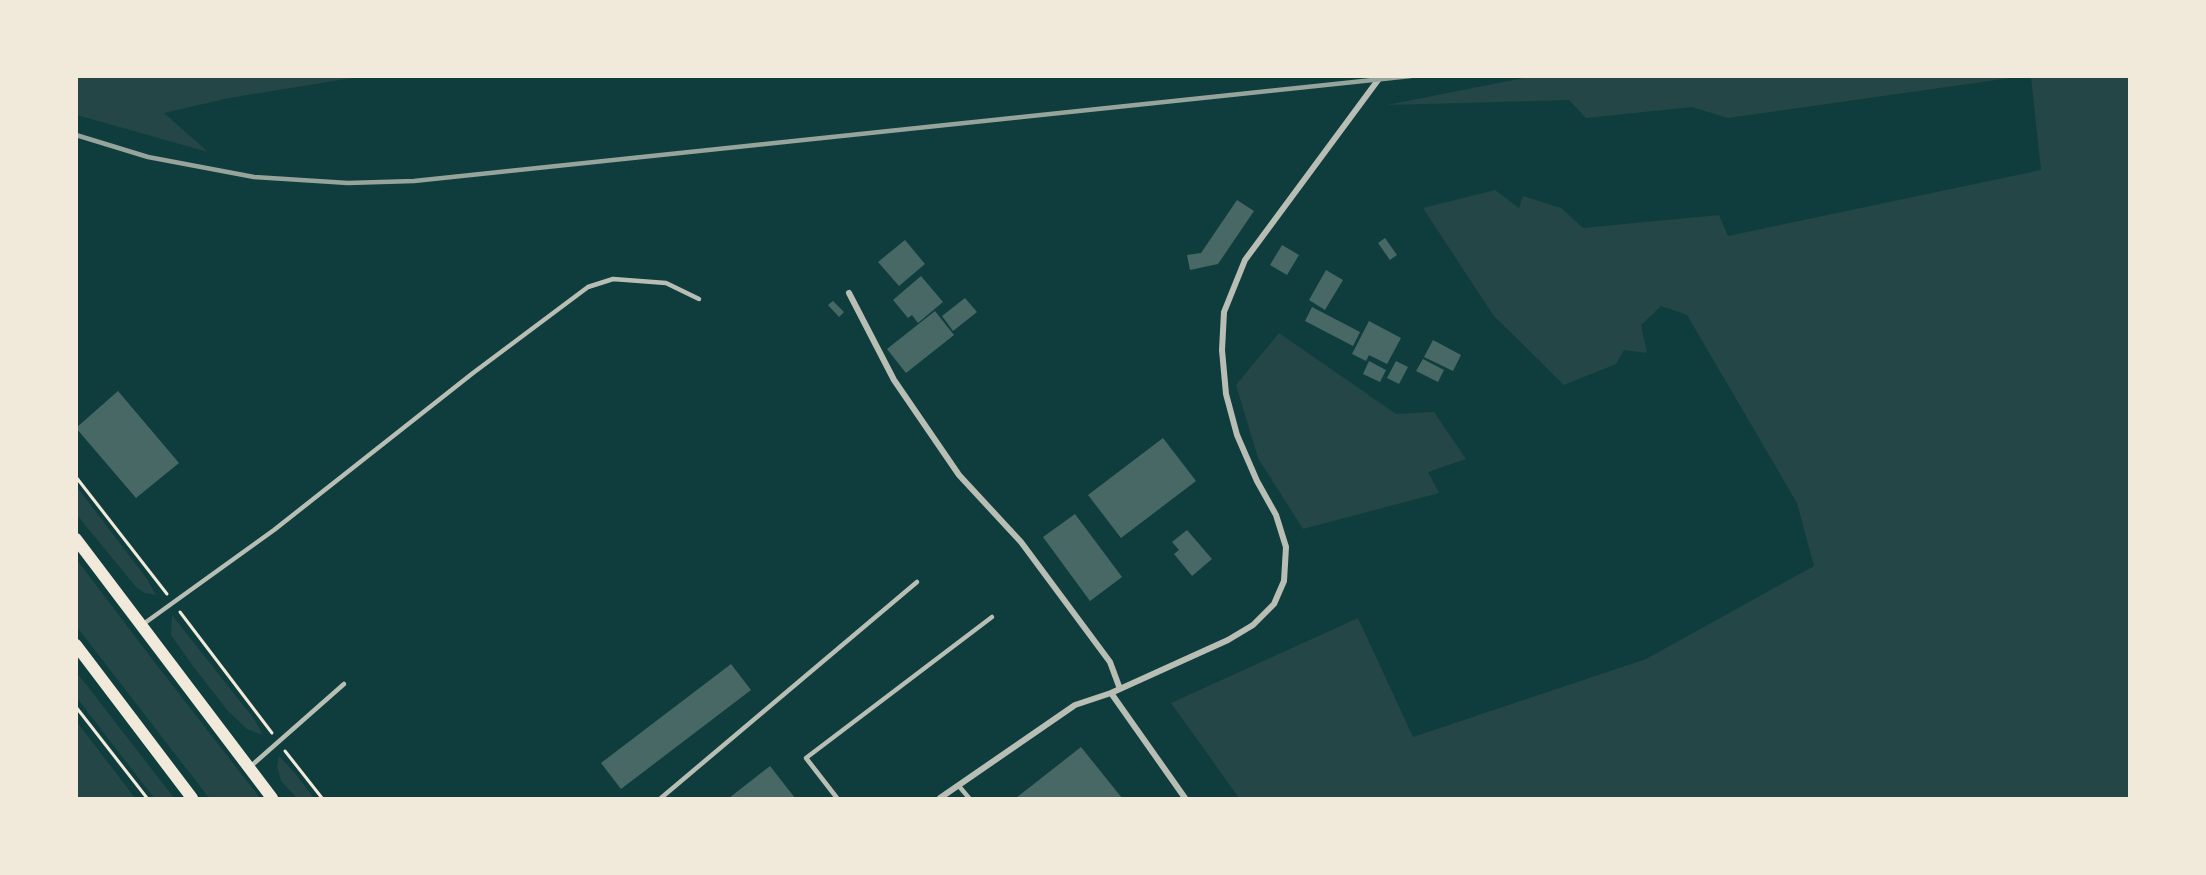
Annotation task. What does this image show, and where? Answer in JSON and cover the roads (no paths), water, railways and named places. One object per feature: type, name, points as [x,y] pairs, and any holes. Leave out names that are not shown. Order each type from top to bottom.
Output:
[{"type":"main road","points":[[76,539],[272,798]]},
{"type":"main road","points":[[76,645],[192,798]]},
{"type":"street","points":[[939,798],[1075,705],[1111,693],[1228,640],[1253,625],[1274,604],[1284,581],[1286,547],[1276,514],[1257,481],[1237,435],[1226,394],[1222,350],[1224,312],[1245,260],[1381,76]]},
{"type":"street","points":[[849,293],[894,380],[959,475],[1021,542],[1110,662],[1120,689]]},
{"type":"street","points":[[1111,693],[1185,798]]},
{"type":"lane","points":[[142,625],[274,530],[473,373],[588,287],[613,279],[666,283],[699,299]]},
{"type":"lane","points":[[661,798],[917,582]]},
{"type":"lane","points":[[837,798],[806,758],[992,616]]},
{"type":"lane","points":[[249,768],[344,684]]},
{"type":"lane","points":[[958,785],[969,798]]},
{"type":"railway","points":[[76,135],[148,157],[254,177],[348,183],[414,181],[1411,76]]}]
